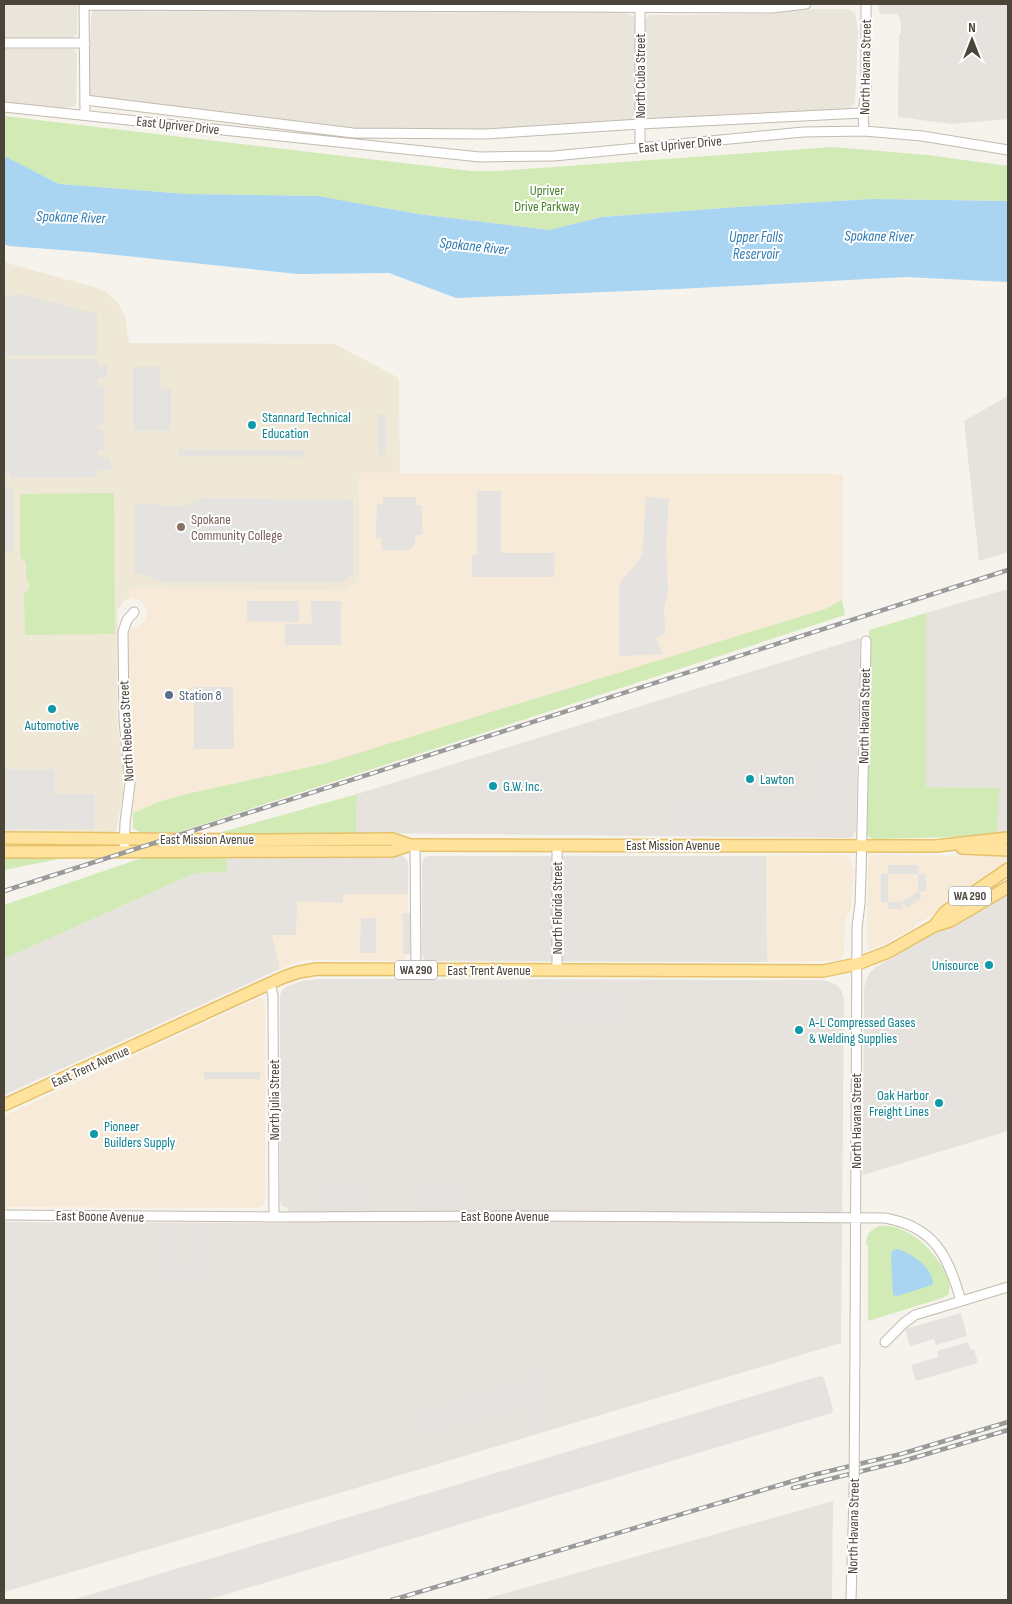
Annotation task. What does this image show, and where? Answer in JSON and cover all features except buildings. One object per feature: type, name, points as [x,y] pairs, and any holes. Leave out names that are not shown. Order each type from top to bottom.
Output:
[{"type":"main road","name":"East Mission Avenue","points":[[4,838],[392,839],[412,845]]},
{"type":"main road","name":"East Mission Avenue","points":[[936,846],[1008,838]]},
{"type":"main road","name":"East Mission Avenue","points":[[4,852],[392,851],[412,845],[936,846],[978,850],[1008,850]]},
{"type":"main road","name":"East Trent Avenue","points":[[934,926],[945,912],[1008,869]]},
{"type":"main road","name":"East Trent Avenue","points":[[4,1105],[270,983],[291,974],[307,970],[834,970],[857,964],[888,952],[934,926],[950,921],[1008,887]]},
{"type":"street","points":[[85,116],[84,4],[772,8],[806,4]]},
{"type":"street","name":"North Havana Street","points":[[864,131],[866,4]]},
{"type":"street","name":"North Cuba Street","points":[[640,6],[640,148]]},
{"type":"street","points":[[4,43],[85,43]]},
{"type":"street","name":"East Upriver Drive","points":[[85,100],[353,132],[486,134],[863,113]]},
{"type":"street","name":"East Upriver Drive","points":[[4,107],[480,158],[554,156],[803,132],[864,131],[922,136],[1008,150]]},
{"type":"street","points":[[351,144],[353,132]]},
{"type":"street","name":"North Rebecca Street","points":[[124,852],[130,783],[124,720],[123,632],[127,620],[134,612]]},
{"type":"street","name":"North Havana Street","points":[[851,1600],[855,1345],[857,924],[860,904],[862,846],[866,641]]},
{"type":"street","points":[[412,845],[416,970]]},
{"type":"street","name":"North Florida Street","points":[[557,845],[557,970]]},
{"type":"street","name":"North Julia Street","points":[[270,983],[273,996],[274,1217]]},
{"type":"street","name":"East Boone Avenue","points":[[4,1215],[875,1217],[894,1219],[924,1234],[945,1256],[961,1301]]},
{"type":"street","points":[[885,1342],[912,1316],[1008,1287]]},
{"type":"shaded area","points":[[4,4],[77,4],[77,34],[72,38],[4,38]]},
{"type":"shaded area","points":[[879,4],[1008,4],[1008,119],[952,124],[898,117],[899,34],[901,33],[901,21],[897,14],[881,14],[879,12]]},
{"type":"shaded area","points":[[813,9],[848,9],[855,13],[858,30],[855,102],[851,108],[652,120],[645,116],[645,20],[649,15],[768,14]]},
{"type":"shaded area","points":[[93,11],[627,13],[634,17],[635,20],[635,114],[631,120],[627,121],[486,129],[358,129],[92,98],[89,92],[91,15]]},
{"type":"shaded area","points":[[4,49],[75,50],[77,54],[76,105],[63,108],[4,102]]},
{"type":"shaded area","name":"Spokane Community College","points":[[4,262],[97,288],[108,293],[118,303],[125,316],[129,343],[335,344],[399,378],[400,473],[359,473],[359,581],[342,591],[129,588],[129,599],[124,601],[118,610],[117,717],[123,766],[123,794],[116,830],[113,834],[4,834]]},
{"type":"shaded area","points":[[21,294],[97,314],[97,355],[4,356],[4,297]]},
{"type":"shaded area","points":[[4,359],[97,359],[98,365],[107,365],[107,378],[97,380],[98,386],[104,387],[104,424],[97,425],[97,429],[104,430],[104,450],[98,450],[97,455],[99,457],[110,457],[112,470],[97,471],[96,477],[10,478],[10,473],[7,472],[6,478],[4,478]]},
{"type":"shaded area","points":[[133,367],[160,367],[161,389],[171,389],[171,431],[133,431]]},
{"type":"shaded area","points":[[1008,396],[1008,552],[979,561],[964,421]]},
{"type":"shaded area","points":[[378,414],[386,414],[386,455],[378,455]]},
{"type":"shaded area","points":[[179,449],[304,450],[304,457],[179,456]]},
{"type":"shaded area","points":[[359,473],[843,474],[842,600],[825,609],[617,676],[323,764],[186,794],[158,802],[132,813],[135,792],[129,718],[128,638],[133,627],[138,626],[145,620],[147,610],[140,600],[129,599],[129,588],[342,591]]},
{"type":"shaded area","points":[[4,482],[6,482],[7,489],[13,489],[14,551],[5,551],[4,558]]},
{"type":"shaded area","points":[[477,491],[501,491],[501,553],[555,553],[554,577],[472,577],[472,555],[477,555]]},
{"type":"shaded area","points":[[383,497],[416,497],[416,505],[422,506],[422,535],[416,535],[414,545],[410,550],[382,550],[382,538],[376,538],[377,504],[383,504]]},
{"type":"shaded area","points":[[646,497],[669,499],[666,544],[668,593],[664,609],[665,634],[656,638],[663,654],[619,656],[619,584],[642,556]]},
{"type":"shaded area","points":[[201,498],[353,500],[353,575],[339,583],[166,583],[134,572],[135,504],[184,506]]},
{"type":"shaded area","points":[[1008,589],[1008,834],[997,836],[998,788],[926,787],[926,613]]},
{"type":"shaded area","points":[[247,601],[299,601],[299,622],[247,621]]},
{"type":"shaded area","points":[[311,601],[341,601],[341,645],[285,645],[285,624],[312,624]]},
{"type":"shaded area","points":[[860,638],[856,830],[850,838],[356,833],[357,794]]},
{"type":"shaded area","points":[[194,687],[233,687],[234,749],[194,749]]},
{"type":"shaded area","points":[[823,765],[840,765],[840,826],[673,826],[673,803],[822,803]]},
{"type":"shaded area","points":[[4,769],[55,769],[55,794],[95,794],[94,829],[4,829]]},
{"type":"shaded area","points":[[844,855],[849,859],[854,871],[851,908],[845,922],[844,956],[841,959],[829,961],[767,962],[766,856]]},
{"type":"shaded area","points":[[402,856],[408,863],[408,894],[343,894],[343,903],[297,901],[296,935],[272,935],[280,969],[4,1095],[4,959],[195,873],[226,871],[227,857]]},
{"type":"shaded area","points":[[766,856],[767,962],[425,960],[422,954],[422,863],[425,857]]},
{"type":"shaded area","points":[[870,856],[1008,856],[1008,863],[908,931],[870,950],[867,944],[868,862]]},
{"type":"shaded area","points":[[888,865],[918,865],[918,874],[888,874]]},
{"type":"shaded area","points":[[881,874],[888,874],[888,902],[881,902]]},
{"type":"shaded area","points":[[918,874],[926,874],[926,891],[919,892],[922,897],[907,908],[903,903],[902,909],[888,909],[888,902],[902,902],[918,891]]},
{"type":"shaded area","points":[[1008,890],[1008,1131],[863,1175],[864,988],[870,972]]},
{"type":"shaded area","points":[[343,894],[408,894],[407,956],[401,961],[309,960],[297,962],[280,969],[272,935],[296,934],[296,901],[342,903]]},
{"type":"shaded area","points":[[403,913],[410,913],[410,954],[403,954]]},
{"type":"shaded area","points":[[361,918],[376,918],[376,953],[360,953]]},
{"type":"shaded area","points":[[320,979],[822,980],[837,985],[844,999],[841,1343],[4,1592],[4,1222],[287,1223],[288,1208],[280,1203],[280,996],[282,990],[288,986],[302,981]]},
{"type":"shaded area","points":[[566,995],[624,995],[624,1021],[566,1021]]},
{"type":"shaded area","points":[[259,998],[263,999],[265,1004],[265,1199],[262,1206],[255,1208],[4,1207],[4,1116]]},
{"type":"shaded area","points":[[204,1072],[260,1072],[260,1079],[204,1079]]},
{"type":"shaded area","points":[[326,1187],[362,1187],[361,1208],[325,1208]]},
{"type":"shaded area","points":[[416,1189],[452,1189],[452,1209],[416,1209]]},
{"type":"shaded area","points":[[160,1226],[168,1226],[168,1267],[197,1267],[198,1227],[209,1227],[208,1274],[160,1275]]},
{"type":"shaded area","points":[[961,1313],[967,1336],[936,1345],[934,1339],[910,1346],[905,1329]]},
{"type":"shaded area","points":[[968,1342],[971,1350],[974,1349],[978,1363],[916,1381],[911,1365],[938,1357],[937,1351]]},
{"type":"shaded area","points":[[535,1368],[541,1368],[542,1429],[535,1431]]},
{"type":"shaded area","points":[[820,1376],[824,1378],[833,1409],[832,1413],[207,1600],[72,1600]]},
{"type":"shaded area","points":[[515,1388],[520,1402],[420,1433],[416,1419]]},
{"type":"shaded area","points":[[833,1501],[832,1600],[481,1600]]},
{"type":"green space","name":"Upriver Drive Parkway","points":[[4,116],[471,171],[498,171],[832,147],[928,155],[1008,166],[1008,201],[873,199],[738,207],[602,217],[549,230],[418,214],[318,196],[187,194],[59,184],[4,156]]},
{"type":"green space","points":[[114,493],[115,634],[25,635],[24,594],[29,589],[29,582],[26,580],[26,563],[20,557],[20,494]]},
{"type":"green space","points":[[842,600],[845,615],[179,832],[141,833],[133,828],[133,813],[158,802],[186,794],[323,764],[825,609]]},
{"type":"green space","points":[[926,613],[926,787],[999,788],[997,836],[873,839],[867,834],[869,630]]},
{"type":"green space","points":[[357,794],[356,833],[215,834]]},
{"type":"green space","points":[[4,857],[69,857],[4,870]]},
{"type":"green space","points":[[145,857],[227,857],[227,872],[195,873],[4,959],[4,905]]},
{"type":"green space","points":[[879,1226],[889,1226],[908,1233],[933,1253],[947,1276],[950,1285],[948,1295],[868,1321],[868,1245],[866,1245],[866,1241],[869,1233]]},
{"type":"water","name":"Upper Falls Reservoir","points":[[4,156],[59,184],[187,194],[318,196],[418,214],[549,230],[602,217],[738,207],[872,199],[1008,201],[1008,282],[906,277],[456,298],[389,273],[298,274],[88,252],[9,246],[4,244]]},
{"type":"water","points":[[898,1249],[915,1258],[925,1267],[932,1277],[932,1285],[897,1296],[893,1295],[891,1254],[893,1250]]},
{"type":"railway","points":[[4,891],[1008,570]]},
{"type":"railway","points":[[392,1600],[813,1475],[901,1454],[1008,1422]]},
{"type":"railway","points":[[793,1488],[903,1461],[1008,1430]]},
{"type":"place","name":"Stannard Technical Education","points":[[252,425]]},
{"type":"place","name":"Spokane Community College","points":[[181,527]]},
{"type":"place","name":"Station 8","points":[[169,695]]},
{"type":"place","name":"Automotive","points":[[52,709]]},
{"type":"place","name":"Lawton","points":[[750,779]]},
{"type":"place","name":"G.W. Inc.","points":[[493,786]]},
{"type":"place","name":"Unisource","points":[[989,965]]},
{"type":"place","name":"A-L Compressed Gases & Welding Supplies","points":[[799,1030]]},
{"type":"place","name":"Oak Harbor Freight Lines","points":[[939,1103]]},
{"type":"place","name":"Pioneer Builders Supply","points":[[94,1134]]},
{"type":"water label","name":"Spokane River","points":[[71,217]]},
{"type":"water label","name":"Spokane River","points":[[879,236]]},
{"type":"water label","name":"Spokane River","points":[[474,246]]}]
